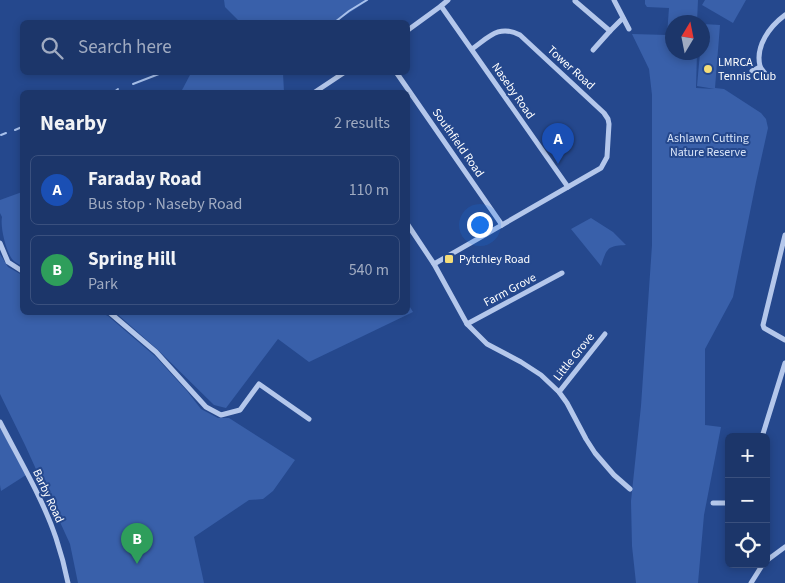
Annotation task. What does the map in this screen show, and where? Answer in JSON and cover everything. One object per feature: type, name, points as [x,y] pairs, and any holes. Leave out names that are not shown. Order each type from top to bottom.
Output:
[{"type":"street","points":[[410,29],[448,0]]},
{"type":"street","points":[[614,0],[628,29]]},
{"type":"street","points":[[575,1],[610,31]]},
{"type":"street","name":"Naseby Road","points":[[441,6],[568,187]]},
{"type":"street","points":[[767,76],[760,67],[760,55],[766,36],[772,26],[785,15]]},
{"type":"street","points":[[594,50],[623,18]]},
{"type":"street","name":"Tower Road","points":[[472,49],[495,33],[513,31],[520,35],[600,108],[608,119],[607,157],[600,168],[568,187]]},
{"type":"street","points":[[752,71],[760,67]]},
{"type":"street","points":[[318,90],[340,75]]},
{"type":"street","name":"Southfield Road","points":[[398,75],[408,90]]},
{"type":"street","name":"Southfield Road","points":[[410,92],[502,225]]},
{"type":"street","points":[[434,264],[568,187]]},
{"type":"street","points":[[410,228],[434,264],[467,324],[487,344],[541,375],[559,392],[595,453],[614,475],[630,489]]},
{"type":"street","points":[[785,235],[763,325],[764,328],[785,340]]},
{"type":"street","points":[[0,243],[8,262],[20,269]]},
{"type":"street","name":"Farm Grove","points":[[467,324],[562,273]]},
{"type":"street","points":[[113,315],[156,352],[206,407],[221,415],[240,410],[259,384],[309,419]]},
{"type":"street","name":"Little Grove","points":[[559,392],[605,334]]},
{"type":"street","points":[[763,433],[785,363]]},
{"type":"street","name":"Barby Road","points":[[0,422],[44,506],[56,536],[68,583]]},
{"type":"street","points":[[713,503],[725,503]]},
{"type":"street","points":[[770,558],[785,547]]},
{"type":"street","points":[[751,583],[760,568]]},
{"type":"green space","points":[[224,0],[369,0],[338,20],[238,20],[225,7]]},
{"type":"green space","name":"Ashlawn Cutting Nature Reserve","points":[[645,0],[698,0],[697,15],[668,15],[669,8],[647,7]]},
{"type":"green space","points":[[705,0],[746,0],[733,23],[702,5]]},
{"type":"green space","name":"Ashlawn Cutting Nature Reserve","points":[[710,24],[720,25],[715,88],[724,89],[761,113],[766,119],[768,128],[733,297],[705,349],[705,425],[721,427],[704,515],[698,583],[636,583],[632,546],[631,501],[641,406],[652,245],[652,95],[649,69],[632,34],[665,35],[665,60],[697,60],[696,88],[715,89],[697,86],[699,60],[710,60]]},
{"type":"green space","points":[[190,75],[283,75],[284,90],[182,90]]},
{"type":"green space","points":[[20,193],[20,265],[12,259],[6,245],[0,213],[0,200]]},
{"type":"green space","points":[[591,218],[613,232],[626,245],[611,247],[605,255],[601,266],[571,229]]},
{"type":"green space","points":[[0,254],[8,267],[20,274],[20,315],[108,316],[156,357],[201,409],[218,418],[229,418],[295,460],[273,491],[263,499],[249,500],[194,537],[204,583],[78,583],[70,544],[0,394]]},
{"type":"green space","points":[[118,315],[407,315],[309,362],[278,339],[226,408],[214,405],[157,349]]},
{"type":"green space","points":[[0,427],[26,475],[1,491],[0,485]]},
{"type":"waterway","points":[[338,20],[367,0]]},
{"type":"waterway","points":[[133,84],[156,75]]},
{"type":"waterway","points":[[15,130],[20,128]]},
{"type":"waterway","points":[[1,135],[6,133]]},
{"type":"place","name":"LMRCA Tennis Club","points":[[708,69]]},
{"type":"place","name":"Faraday Road","points":[[558,164]]},
{"type":"place","name":"Pytchley Road","points":[[449,259]]},
{"type":"place","name":"Spring Hill","points":[[137,564]]}]
